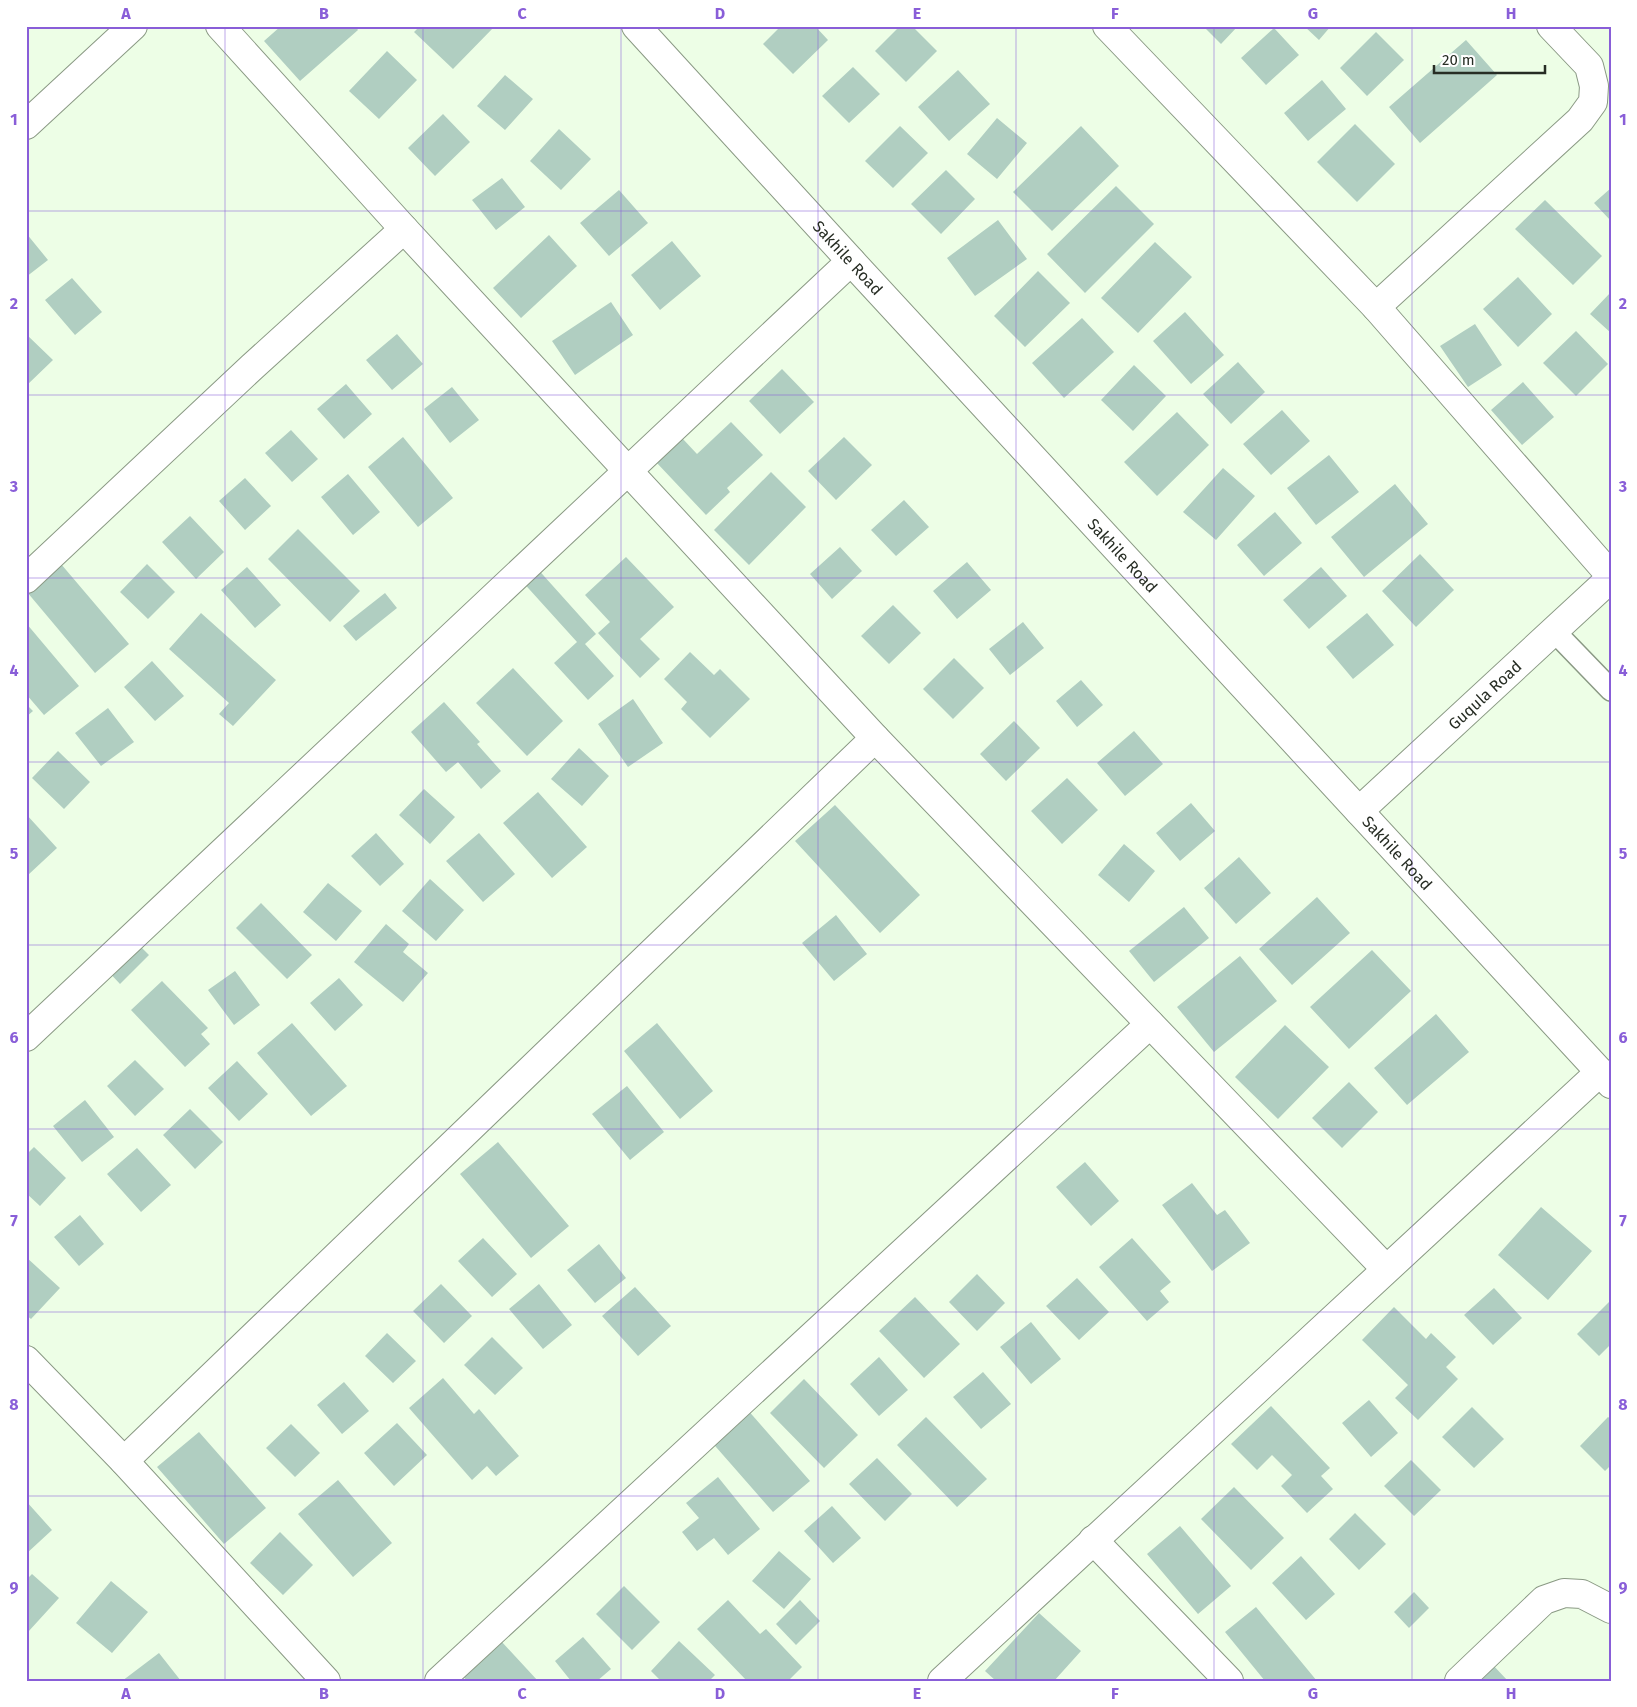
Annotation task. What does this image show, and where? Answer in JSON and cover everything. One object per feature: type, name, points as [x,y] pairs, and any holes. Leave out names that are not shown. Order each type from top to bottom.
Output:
[{"type":"street","points":[[26,125],[133,26]]},
{"type":"street","points":[[220,26],[404,229],[875,738],[1386,1269]]},
{"type":"street","name":"Sakhile Road","points":[[636,26],[1605,1078]]},
{"type":"street","points":[[1107,26],[1376,307],[1611,577]]},
{"type":"street","points":[[1376,307],[1580,120],[1593,102],[1594,86],[1589,66],[1551,26]]},
{"type":"street","points":[[26,579],[404,229]]},
{"type":"street","points":[[26,1037],[851,261]]},
{"type":"street","name":"Guqula Road","points":[[1359,811],[1611,577]]},
{"type":"street","points":[[124,1461],[875,738]]},
{"type":"street","points":[[439,1681],[1150,1024]]},
{"type":"street","points":[[942,1681],[1386,1269],[1605,1078]]},
{"type":"street","points":[[26,1360],[124,1461],[326,1681]]},
{"type":"street","points":[[1093,1540],[1229,1681]]},
{"type":"street","points":[[1459,1681],[1544,1600],[1564,1593],[1582,1594],[1611,1609]]},
{"type":"lane","points":[[1554,631],[1611,690]]},
{"type":"building","points":[[281,26],[355,26],[358,30],[300,81],[264,41]]},
{"type":"building","points":[[420,26],[495,26],[453,69],[414,32]]},
{"type":"building","points":[[781,26],[815,26],[828,40],[793,74],[763,44]]},
{"type":"building","points":[[900,26],[912,26],[937,51],[906,82],[875,51]]},
{"type":"building","points":[[1203,26],[1238,26],[1221,44]]},
{"type":"building","points":[[1304,26],[1331,26],[1319,40]]},
{"type":"building","points":[[1274,28],[1299,55],[1266,85],[1241,58]]},
{"type":"building","points":[[1376,32],[1404,60],[1367,96],[1340,68]]},
{"type":"building","points":[[1466,40],[1497,75],[1420,143],[1389,107]]},
{"type":"building","points":[[387,51],[417,80],[379,119],[349,91]]},
{"type":"building","points":[[853,67],[880,94],[849,123],[822,96]]},
{"type":"building","points":[[958,70],[990,104],[949,141],[918,107]]},
{"type":"building","points":[[505,75],[533,99],[505,130],[477,106]]},
{"type":"building","points":[[1322,80],[1346,109],[1308,141],[1284,113]]},
{"type":"building","points":[[443,114],[470,142],[435,176],[408,148]]},
{"type":"building","points":[[997,118],[1027,143],[997,179],[967,154]]},
{"type":"building","points":[[1355,124],[1395,164],[1357,202],[1317,162]]},
{"type":"building","points":[[900,126],[928,153],[893,188],[865,161]]},
{"type":"building","points":[[1081,126],[1119,166],[1052,231],[1013,192]]},
{"type":"building","points":[[559,129],[591,159],[561,190],[530,161]]},
{"type":"building","points":[[946,170],[975,199],[941,234],[911,204]]},
{"type":"building","points":[[502,178],[525,207],[496,230],[472,200]]},
{"type":"building","points":[[1116,186],[1154,224],[1085,293],[1047,254]]},
{"type":"building","points":[[1611,188],[1611,221],[1594,203]]},
{"type":"building","points":[[619,190],[648,223],[609,256],[580,223]]},
{"type":"building","points":[[1545,200],[1602,256],[1573,285],[1515,229]]},
{"type":"building","points":[[998,220],[1027,259],[975,296],[947,258]]},
{"type":"building","points":[[26,233],[48,260],[26,277]]},
{"type":"building","points":[[549,235],[577,266],[521,318],[493,288]]},
{"type":"building","points":[[672,241],[701,276],[660,310],[631,275]]},
{"type":"building","points":[[1155,242],[1192,277],[1138,333],[1101,298]]},
{"type":"building","points":[[1038,271],[1070,303],[1025,347],[994,316]]},
{"type":"building","points":[[1518,277],[1552,314],[1518,347],[1483,309]]},
{"type":"building","points":[[72,278],[102,312],[75,335],[45,300]]},
{"type":"building","points":[[1611,292],[1611,333],[1590,314]]},
{"type":"building","points":[[611,302],[633,335],[575,375],[552,341]]},
{"type":"building","points":[[1185,312],[1224,355],[1191,384],[1153,341]]},
{"type":"building","points":[[1082,318],[1114,352],[1064,398],[1032,363]]},
{"type":"building","points":[[1475,324],[1502,365],[1468,387],[1440,346]]},
{"type":"building","points":[[1576,331],[1608,364],[1576,396],[1543,363]]},
{"type":"building","points":[[26,334],[53,360],[26,386]]},
{"type":"building","points":[[397,334],[423,364],[392,390],[366,360]]},
{"type":"building","points":[[1238,362],[1265,392],[1231,424],[1203,394]]},
{"type":"building","points":[[1134,365],[1166,396],[1133,431],[1101,400]]},
{"type":"building","points":[[782,369],[814,402],[780,434],[749,401]]},
{"type":"building","points":[[1523,382],[1554,417],[1522,445],[1491,410]]},
{"type":"building","points":[[346,384],[372,414],[344,439],[317,409]]},
{"type":"building","points":[[452,387],[479,420],[450,443],[424,409]]},
{"type":"building","points":[[1282,410],[1310,441],[1271,475],[1243,444]]},
{"type":"building","points":[[1177,412],[1209,445],[1157,496],[1124,462]]},
{"type":"building","points":[[731,422],[763,455],[727,488],[730,492],[706,515],[656,462],[682,438],[697,454]]},
{"type":"building","points":[[291,430],[318,459],[292,482],[265,453]]},
{"type":"building","points":[[403,437],[453,498],[418,527],[368,467]]},
{"type":"building","points":[[844,437],[872,465],[836,500],[808,471]]},
{"type":"building","points":[[1329,455],[1359,492],[1316,525],[1287,488]]},
{"type":"building","points":[[1223,468],[1255,496],[1216,540],[1183,512]]},
{"type":"building","points":[[771,472],[806,507],[749,565],[714,530]]},
{"type":"building","points":[[348,474],[380,512],[353,535],[321,497]]},
{"type":"building","points":[[245,478],[271,506],[245,530],[219,501]]},
{"type":"building","points":[[1395,484],[1428,524],[1364,577],[1331,537]]},
{"type":"building","points":[[904,500],[929,527],[896,556],[871,530]]},
{"type":"building","points":[[1275,512],[1302,543],[1264,576],[1237,545]]},
{"type":"building","points":[[190,516],[224,552],[196,579],[162,542]]},
{"type":"building","points":[[298,529],[360,591],[330,622],[268,559]]},
{"type":"building","points":[[840,547],[862,571],[832,599],[810,574]]},
{"type":"building","points":[[1420,554],[1454,590],[1416,627],[1382,591]]},
{"type":"building","points":[[626,557],[674,607],[640,639],[660,659],[640,678],[598,633],[610,622],[585,595]]},
{"type":"building","points":[[967,562],[991,590],[957,619],[933,591]]},
{"type":"building","points":[[61,564],[129,644],[95,673],[27,592]]},
{"type":"building","points":[[147,564],[175,592],[148,619],[120,592]]},
{"type":"building","points":[[535,566],[596,634],[585,644],[614,676],[588,700],[554,663],[577,642],[520,579]]},
{"type":"building","points":[[247,567],[281,605],[255,628],[221,590]]},
{"type":"building","points":[[1321,567],[1347,596],[1309,629],[1283,600]]},
{"type":"building","points":[[385,593],[397,608],[356,641],[343,626]]},
{"type":"building","points":[[893,605],[921,633],[889,664],[861,636]]},
{"type":"building","points":[[201,613],[276,680],[233,726],[219,714],[229,703],[169,649]]},
{"type":"building","points":[[1367,613],[1394,645],[1353,679],[1326,647]]},
{"type":"building","points":[[1023,622],[1044,648],[1010,675],[989,649]]},
{"type":"building","points":[[26,623],[79,686],[44,715],[26,694]]},
{"type":"building","points":[[690,652],[714,675],[720,669],[750,699],[710,738],[681,709],[687,702],[664,679]]},
{"type":"building","points":[[954,658],[984,688],[953,719],[923,689]]},
{"type":"building","points":[[152,661],[184,696],[155,721],[124,687]]},
{"type":"building","points":[[513,668],[563,721],[527,756],[476,703]]},
{"type":"building","points":[[1081,680],[1103,705],[1077,727],[1056,701]]},
{"type":"building","points":[[633,699],[663,743],[628,767],[598,724]]},
{"type":"building","points":[[444,702],[480,742],[477,744],[501,771],[481,789],[458,762],[446,772],[411,732]]},
{"type":"building","points":[[26,704],[33,711],[26,717]]},
{"type":"building","points":[[108,708],[134,742],[101,766],[75,733]]},
{"type":"building","points":[[1014,721],[1040,748],[1006,781],[980,754]]},
{"type":"building","points":[[1134,731],[1163,764],[1125,796],[1097,763]]},
{"type":"building","points":[[579,748],[609,776],[582,806],[551,779]]},
{"type":"building","points":[[58,751],[90,782],[64,809],[32,778]]},
{"type":"building","points":[[1067,778],[1098,810],[1062,844],[1031,811]]},
{"type":"building","points":[[424,789],[455,817],[430,844],[399,815]]},
{"type":"building","points":[[538,792],[587,847],[552,878],[503,823]]},
{"type":"building","points":[[1191,803],[1215,831],[1180,861],[1156,833]]},
{"type":"building","points":[[835,805],[920,895],[880,933],[795,841]]},
{"type":"building","points":[[26,814],[57,848],[28,875],[26,873]]},
{"type":"building","points":[[376,833],[404,864],[380,886],[351,856]]},
{"type":"building","points":[[479,833],[515,874],[483,902],[446,861]]},
{"type":"building","points":[[1124,844],[1155,871],[1129,902],[1098,875]]},
{"type":"building","points":[[1239,857],[1271,893],[1236,924],[1204,888]]},
{"type":"building","points":[[430,879],[464,910],[436,941],[402,911]]},
{"type":"building","points":[[328,883],[362,911],[336,941],[303,912]]},
{"type":"building","points":[[1317,897],[1350,933],[1292,985],[1259,949]]},
{"type":"building","points":[[261,903],[312,955],[287,979],[236,928]]},
{"type":"building","points":[[1184,907],[1209,938],[1154,982],[1129,951]]},
{"type":"building","points":[[836,915],[867,954],[834,981],[802,943]]},
{"type":"building","points":[[386,924],[409,944],[403,952],[428,973],[403,1002],[354,962]]},
{"type":"building","points":[[135,941],[149,955],[120,984],[106,969]]},
{"type":"building","points":[[1372,950],[1411,991],[1349,1049],[1310,1007]]},
{"type":"building","points":[[1240,956],[1277,1001],[1214,1052],[1177,1007]]},
{"type":"building","points":[[235,971],[260,1005],[234,1025],[208,990]]},
{"type":"building","points":[[339,978],[363,1005],[335,1031],[310,1003]]},
{"type":"building","points":[[162,981],[208,1028],[201,1034],[210,1044],[185,1067],[131,1010]]},
{"type":"building","points":[[1436,1014],[1469,1052],[1407,1105],[1374,1068]]},
{"type":"building","points":[[292,1023],[347,1086],[311,1116],[257,1053]]},
{"type":"building","points":[[657,1023],[713,1091],[680,1119],[624,1051]]},
{"type":"building","points":[[1285,1025],[1329,1067],[1278,1119],[1235,1077]]},
{"type":"building","points":[[135,1060],[164,1089],[135,1116],[107,1086]]},
{"type":"building","points":[[237,1061],[268,1094],[239,1121],[208,1088]]},
{"type":"building","points":[[1349,1082],[1378,1112],[1342,1148],[1312,1118]]},
{"type":"building","points":[[627,1086],[664,1132],[630,1160],[592,1114]]},
{"type":"building","points":[[85,1100],[114,1137],[82,1162],[53,1126]]},
{"type":"building","points":[[190,1109],[223,1142],[195,1169],[163,1135]]},
{"type":"building","points":[[498,1142],[569,1226],[531,1258],[460,1174]]},
{"type":"building","points":[[34,1147],[66,1178],[40,1206],[26,1193],[26,1155]]},
{"type":"building","points":[[137,1148],[171,1185],[141,1212],[107,1174]]},
{"type":"building","points":[[1085,1162],[1119,1201],[1091,1226],[1056,1187]]},
{"type":"building","points":[[1192,1183],[1217,1215],[1225,1210],[1250,1243],[1212,1271],[1162,1205]]},
{"type":"building","points":[[1541,1207],[1592,1251],[1548,1300],[1498,1255]]},
{"type":"building","points":[[80,1215],[104,1244],[79,1266],[54,1237]]},
{"type":"building","points":[[483,1238],[517,1274],[492,1297],[458,1261]]},
{"type":"building","points":[[1132,1238],[1171,1282],[1160,1291],[1169,1302],[1147,1321],[1099,1267]]},
{"type":"building","points":[[599,1244],[626,1278],[595,1303],[567,1270]]},
{"type":"building","points":[[26,1257],[60,1288],[31,1319],[26,1315]]},
{"type":"building","points":[[977,1274],[1005,1303],[977,1331],[949,1302]]},
{"type":"building","points":[[1077,1278],[1109,1312],[1079,1340],[1046,1306]]},
{"type":"building","points":[[441,1284],[472,1316],[444,1343],[413,1311]]},
{"type":"building","points":[[539,1284],[572,1325],[543,1349],[509,1309]]},
{"type":"building","points":[[635,1287],[671,1326],[638,1356],[602,1316]]},
{"type":"building","points":[[1494,1288],[1522,1318],[1493,1345],[1464,1315]]},
{"type":"building","points":[[915,1297],[960,1344],[924,1378],[879,1331]]},
{"type":"building","points":[[1611,1300],[1611,1344],[1599,1356],[1577,1334]]},
{"type":"building","points":[[1394,1307],[1426,1339],[1431,1333],[1456,1357],[1446,1367],[1458,1379],[1418,1420],[1395,1398],[1408,1385],[1362,1340]]},
{"type":"building","points":[[1031,1322],[1061,1359],[1031,1384],[1000,1347]]},
{"type":"building","points":[[387,1333],[416,1361],[393,1383],[365,1356]]},
{"type":"building","points":[[492,1337],[523,1368],[495,1395],[464,1365]]},
{"type":"building","points":[[879,1357],[908,1390],[879,1416],[850,1384]]},
{"type":"building","points":[[983,1372],[1011,1404],[981,1429],[953,1397]]},
{"type":"building","points":[[443,1378],[474,1414],[479,1409],[519,1456],[496,1476],[487,1466],[472,1480],[409,1408]]},
{"type":"building","points":[[804,1379],[858,1435],[824,1468],[770,1413]]},
{"type":"building","points":[[344,1382],[369,1411],[342,1434],[317,1405]]},
{"type":"building","points":[[1369,1400],[1398,1433],[1371,1457],[1342,1423]]},
{"type":"building","points":[[1271,1406],[1330,1468],[1321,1476],[1333,1489],[1307,1513],[1281,1486],[1292,1475],[1272,1455],[1257,1470],[1231,1444]]},
{"type":"building","points":[[1472,1407],[1504,1439],[1474,1468],[1442,1437]]},
{"type":"building","points":[[746,1408],[810,1481],[773,1512],[709,1439]]},
{"type":"building","points":[[926,1417],[987,1479],[957,1507],[897,1445]]},
{"type":"building","points":[[1608,1417],[1611,1419],[1611,1465],[1605,1471],[1580,1446]]},
{"type":"building","points":[[397,1423],[427,1455],[394,1486],[364,1453]]},
{"type":"building","points":[[291,1424],[320,1453],[295,1477],[266,1448]]},
{"type":"building","points":[[199,1432],[266,1508],[224,1544],[157,1467]]},
{"type":"building","points":[[877,1458],[912,1494],[885,1521],[849,1484]]},
{"type":"building","points":[[1411,1460],[1441,1490],[1414,1516],[1384,1486]]},
{"type":"building","points":[[718,1477],[760,1529],[728,1555],[714,1538],[697,1551],[682,1532],[699,1518],[686,1503]]},
{"type":"building","points":[[338,1480],[392,1543],[353,1577],[298,1514]]},
{"type":"building","points":[[1234,1487],[1284,1538],[1251,1570],[1201,1519]]},
{"type":"building","points":[[26,1501],[52,1530],[26,1554]]},
{"type":"building","points":[[832,1506],[861,1538],[833,1563],[804,1531]]},
{"type":"building","points":[[1355,1513],[1386,1544],[1359,1570],[1329,1539]]},
{"type":"building","points":[[1180,1526],[1231,1586],[1198,1614],[1147,1554]]},
{"type":"building","points":[[280,1532],[313,1565],[283,1595],[250,1563]]},
{"type":"building","points":[[779,1551],[811,1579],[784,1609],[752,1581]]},
{"type":"building","points":[[1301,1556],[1335,1594],[1306,1620],[1272,1583]]},
{"type":"building","points":[[32,1574],[59,1598],[28,1632],[26,1630],[26,1580]]},
{"type":"building","points":[[111,1581],[148,1612],[112,1653],[76,1623]]},
{"type":"building","points":[[624,1586],[660,1622],[632,1650],[596,1614]]},
{"type":"building","points":[[1414,1592],[1429,1608],[1409,1628],[1394,1612]]},
{"type":"building","points":[[728,1600],[760,1634],[766,1629],[802,1667],[788,1681],[747,1681],[697,1629]]},
{"type":"building","points":[[800,1600],[820,1621],[796,1645],[776,1624]]},
{"type":"building","points":[[1256,1607],[1317,1681],[1265,1681],[1225,1632]]},
{"type":"building","points":[[1039,1613],[1081,1651],[1054,1681],[996,1681],[985,1671]]},
{"type":"building","points":[[583,1637],[611,1669],[597,1681],[571,1681],[555,1661]]},
{"type":"building","points":[[501,1641],[538,1681],[467,1681],[463,1676]]},
{"type":"building","points":[[679,1641],[715,1675],[709,1681],[661,1681],[651,1671]]},
{"type":"building","points":[[159,1653],[181,1681],[122,1681]]},
{"type":"building","points":[[1491,1663],[1508,1681],[1473,1681]]}]
